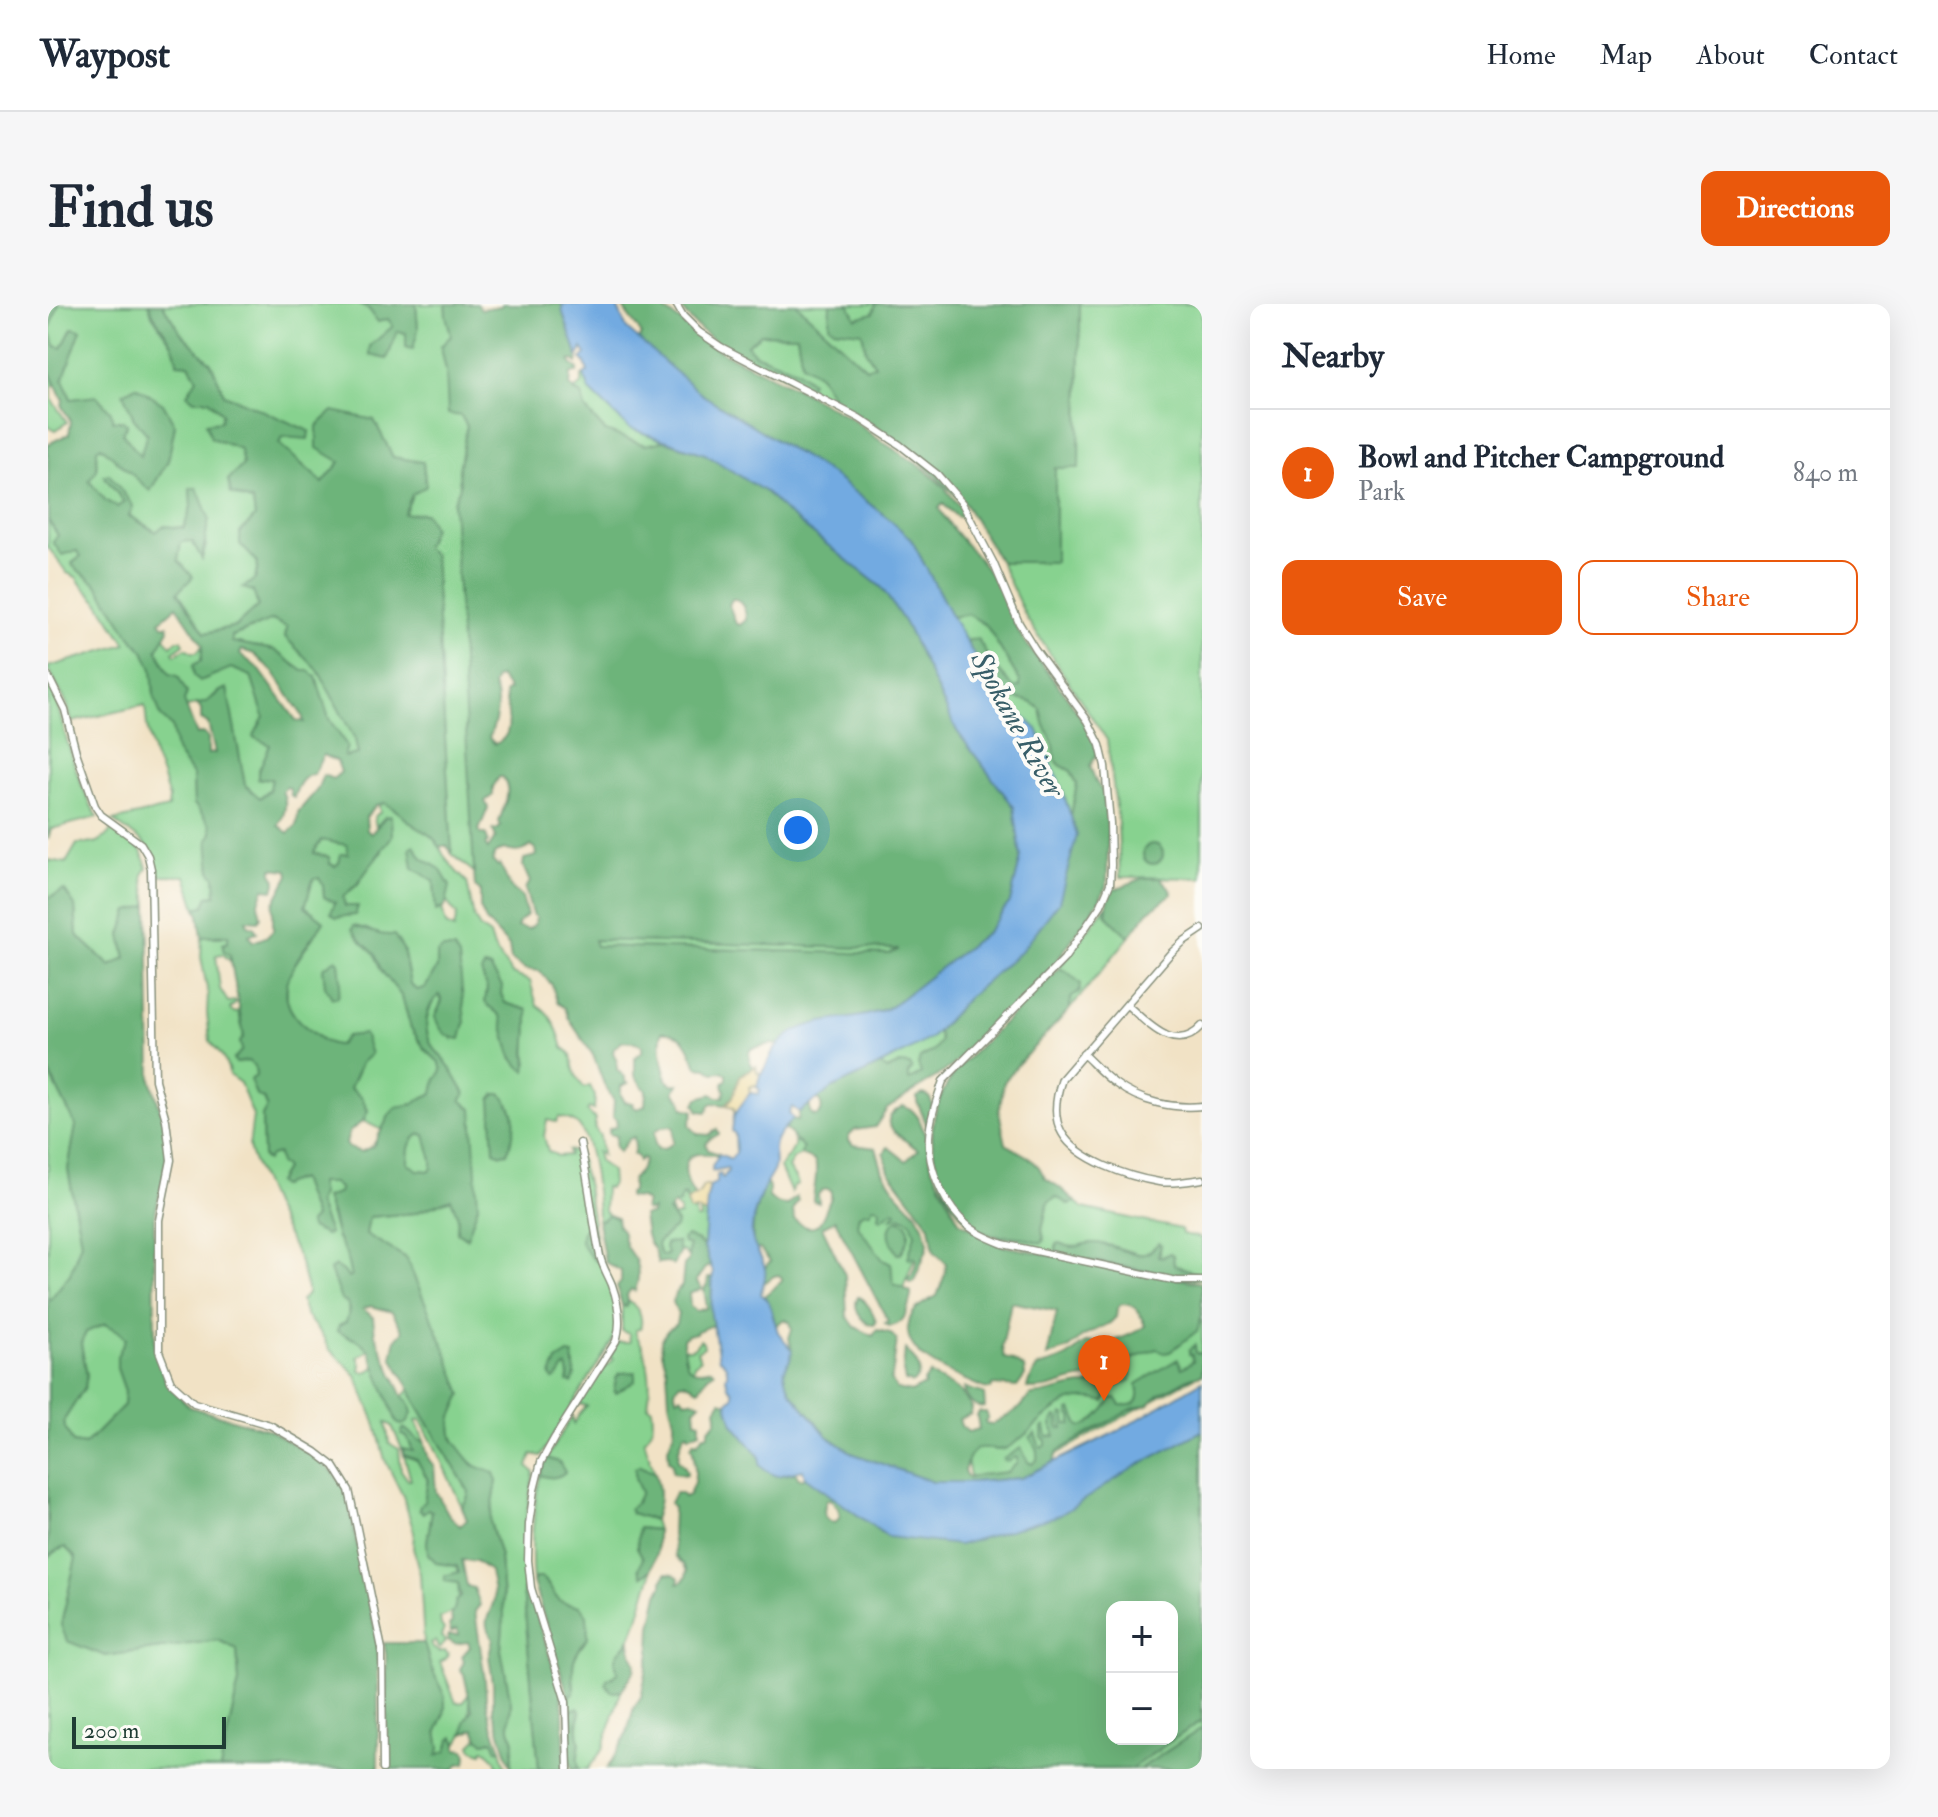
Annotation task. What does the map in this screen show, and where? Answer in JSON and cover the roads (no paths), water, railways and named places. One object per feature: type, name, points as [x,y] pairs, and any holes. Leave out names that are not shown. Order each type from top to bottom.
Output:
[{"type":"street","points":[[676,304],[699,332],[721,347],[859,418],[937,474],[962,503],[993,562],[1019,623],[1088,721],[1100,745],[1110,823],[1110,884],[1101,905],[1064,959],[943,1081],[929,1135],[933,1167],[944,1194],[960,1219],[983,1236],[1003,1244],[1177,1281],[1202,1281]]},
{"type":"street","points":[[48,676],[65,710],[95,806],[101,815],[141,844],[151,869],[155,1080],[166,1120],[171,1160],[159,1220],[159,1351],[171,1382],[194,1403],[270,1425],[334,1466],[349,1490],[382,1649],[383,1769]]},
{"type":"street","points":[[1201,932],[1184,941],[1170,954],[1062,1079],[1056,1112],[1061,1132],[1074,1148],[1117,1170],[1160,1182],[1202,1179]]},
{"type":"street","points":[[1127,1005],[1170,1038],[1189,1037],[1202,1026]]},
{"type":"street","points":[[1083,1054],[1128,1091],[1155,1102],[1186,1108],[1202,1106]]},
{"type":"street","points":[[568,1769],[566,1702],[531,1588],[528,1560],[531,1512],[541,1462],[616,1341],[619,1330],[612,1284],[600,1260],[589,1177],[580,1143]]},
{"type":"water","name":"Spokane River","points":[[562,304],[616,304],[627,329],[701,394],[831,474],[911,539],[993,688],[1037,729],[1063,792],[1077,835],[1059,902],[1021,951],[968,997],[932,1037],[833,1088],[799,1112],[792,1107],[789,1113],[793,1119],[776,1141],[775,1167],[756,1207],[752,1235],[765,1269],[761,1294],[768,1300],[778,1332],[792,1350],[784,1372],[791,1392],[827,1436],[854,1454],[933,1482],[1021,1478],[1120,1430],[1202,1381],[1202,1431],[1136,1466],[1060,1515],[959,1545],[888,1537],[805,1477],[803,1470],[777,1476],[766,1471],[760,1465],[760,1457],[733,1424],[727,1403],[733,1397],[733,1391],[728,1386],[726,1367],[719,1359],[711,1315],[713,1272],[704,1247],[710,1186],[717,1182],[717,1175],[721,1173],[723,1178],[728,1171],[727,1168],[712,1171],[712,1166],[719,1154],[731,1159],[736,1153],[735,1134],[732,1131],[734,1115],[750,1093],[758,1094],[760,1075],[777,1046],[790,1034],[822,1022],[875,1013],[892,1006],[987,932],[1010,902],[1021,857],[1014,807],[957,731],[905,623],[881,587],[787,513],[767,493],[705,454],[629,428],[590,391],[584,375],[588,372],[581,359],[586,354],[582,348],[578,357]]},
{"type":"place","name":"Bowl and Pitcher Campground","points":[[1104,1401]]}]
